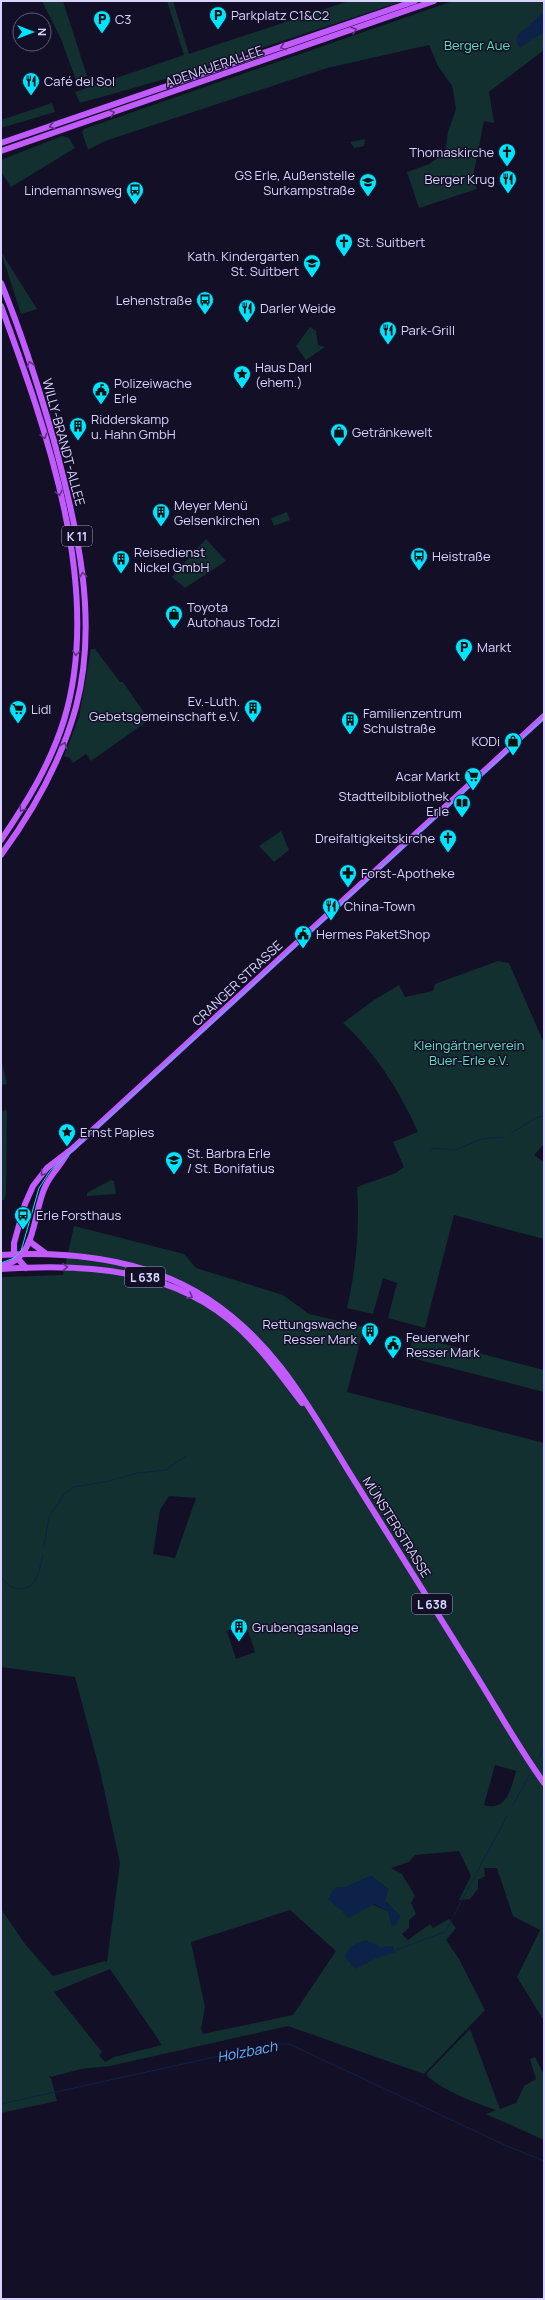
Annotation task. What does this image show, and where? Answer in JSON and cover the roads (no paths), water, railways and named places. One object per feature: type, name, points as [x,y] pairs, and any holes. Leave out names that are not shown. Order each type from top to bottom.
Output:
[{"type":"main road","name":"ADENAUERALLEE","points":[[1,143],[415,1]]},
{"type":"main road","name":"ADENAUERALLEE","points":[[1,151],[434,1]]},
{"type":"main road","name":"WILLY-BRANDT-ALLEE","points":[[1,283],[33,373],[62,474],[84,576],[86,622],[81,684],[67,737],[42,793],[1,855]]},
{"type":"main road","name":"WILLY-BRANDT-ALLEE","points":[[1,306],[35,404],[60,498],[76,585],[78,629],[74,673],[64,720],[41,777],[1,840]]},
{"type":"main road","name":"CRANGER STRASSE","points":[[16,1257],[14,1243],[25,1204],[33,1186],[47,1168],[68,1152],[544,716]]},
{"type":"main road","name":"CRANGER STRASSE","points":[[22,1254],[29,1241],[45,1186],[68,1152]]},
{"type":"main road","points":[[29,1241],[48,1254]]},
{"type":"main road","points":[[2,1255],[9,1251],[14,1243]]},
{"type":"main road","name":"MÜNSTERSTRASSE","points":[[2,1255],[16,1257],[22,1254],[80,1255],[126,1265],[161,1276],[207,1298],[244,1326],[262,1343],[296,1386],[544,1783]]},
{"type":"main road","points":[[1,1268],[12,1263],[16,1257],[26,1268]]},
{"type":"main road","name":"MÜNSTERSTRASSE","points":[[1,1268],[74,1266],[112,1270],[141,1276],[184,1292],[207,1305],[241,1330],[272,1364],[320,1426]]},
{"type":"water","points":[[544,12],[544,33],[533,38],[521,47],[518,46],[516,40],[517,36]]},
{"type":"water","points":[[371,1876],[388,1889],[385,1901],[400,1916],[396,1925],[392,1926],[388,1911],[374,1904],[349,1918],[328,1899],[334,1888],[346,1887]]},
{"type":"water","points":[[366,1940],[380,1947],[393,1946],[395,1952],[375,1959],[355,1969],[345,1957],[346,1953],[359,1942]]},
{"type":"waterway","points":[[511,1133],[536,1118],[544,1116]]},
{"type":"waterway","points":[[429,1153],[432,1148],[456,1150],[481,1139],[503,1137]]},
{"type":"waterway","points":[[44,1546],[49,1517],[65,1493],[74,1487],[109,1481],[137,1473],[166,1470],[186,1456]]},
{"type":"waterway","points":[[1,1576],[8,1585],[18,1589],[28,1587],[36,1579],[43,1555]]},
{"type":"waterway","points":[[538,1759],[544,1747]]},
{"type":"waterway","points":[[513,1805],[530,1774]]},
{"type":"waterway","points":[[454,1915],[507,1816]]},
{"type":"waterway","points":[[396,1950],[445,1932],[452,1919]]},
{"type":"waterway","name":"Holzbach","points":[[1,2104],[274,2044],[289,2044],[507,2146],[544,2161]]},
{"type":"tram line","points":[[1,1263],[14,1258],[21,1251],[39,1188],[50,1171],[544,718]]},
{"type":"place","name":"Parkplatz C1&C2","points":[[218,30]]},
{"type":"place","name":"C3","points":[[102,34]]},
{"type":"place","name":"Café del Sol","points":[[31,96]]},
{"type":"place","name":"Thomaskirche","points":[[507,167]]},
{"type":"place","name":"Berger Krug","points":[[508,194]]},
{"type":"place","name":"GS Erle, Außenstelle Surkampstraße","points":[[368,197]]},
{"type":"place","name":"Lindemannsweg","points":[[135,205]]},
{"type":"place","name":"St. Suitbert","points":[[344,257]]},
{"type":"place","name":"Kath. Kindergarten St. Suitbert","points":[[312,278]]},
{"type":"place","name":"Lehenstraße","points":[[205,315]]},
{"type":"place","name":"Darler Weide","points":[[247,323]]},
{"type":"place","name":"Park-Grill","points":[[388,345]]},
{"type":"place","name":"Haus Darl (ehem.)","points":[[242,389]]},
{"type":"place","name":"Polizeiwache Erle","points":[[101,405]]},
{"type":"place","name":"Ridderskamp u. Hahn GmbH","points":[[78,441]]},
{"type":"place","name":"Getränkewelt","points":[[339,447]]},
{"type":"place","name":"Meyer Menü Gelsenkirchen","points":[[161,527]]},
{"type":"place","name":"Heistraße","points":[[419,571]]},
{"type":"place","name":"Reisedienst Nickel GmbH","points":[[121,574]]},
{"type":"place","name":"Toyota Autohaus Todzi","points":[[174,629]]},
{"type":"place","name":"Markt","points":[[464,662]]},
{"type":"place","name":"Ev.-Luth. Gebetsgemeinschaft e.V.","points":[[253,723]]},
{"type":"place","name":"Lidl","points":[[18,724]]},
{"type":"place","name":"Familienzentrum Schulstraße","points":[[350,735]]},
{"type":"place","name":"KODi","points":[[513,756]]},
{"type":"place","name":"Acar Markt","points":[[473,791]]},
{"type":"place","name":"Stadtteilbibliothek Erle","points":[[462,818]]},
{"type":"place","name":"Dreifaltigkeitskirche","points":[[448,853]]},
{"type":"place","name":"Forst-Apotheke","points":[[348,888]]},
{"type":"place","name":"China-Town","points":[[331,921]]},
{"type":"place","name":"Hermes PaketShop","points":[[303,949]]},
{"type":"place","name":"Ernst Papies","points":[[67,1147]]},
{"type":"place","name":"St. Barbra Erle / St. Bonifatius","points":[[174,1175]]},
{"type":"place","name":"Erle Forsthaus","points":[[23,1230]]},
{"type":"place","name":"Rettungswache Resser Mark","points":[[370,1346]]},
{"type":"place","name":"Feuerwehr Resser Mark","points":[[393,1359]]},
{"type":"place","name":"Grubengasanlage","points":[[239,1642]]},
{"type":"park label","name":"Berger Aue","points":[[477,45]]},
{"type":"park label","name":"Kleingärtnerverein Buer-Erle e.V.","points":[[469,1052]]}]
